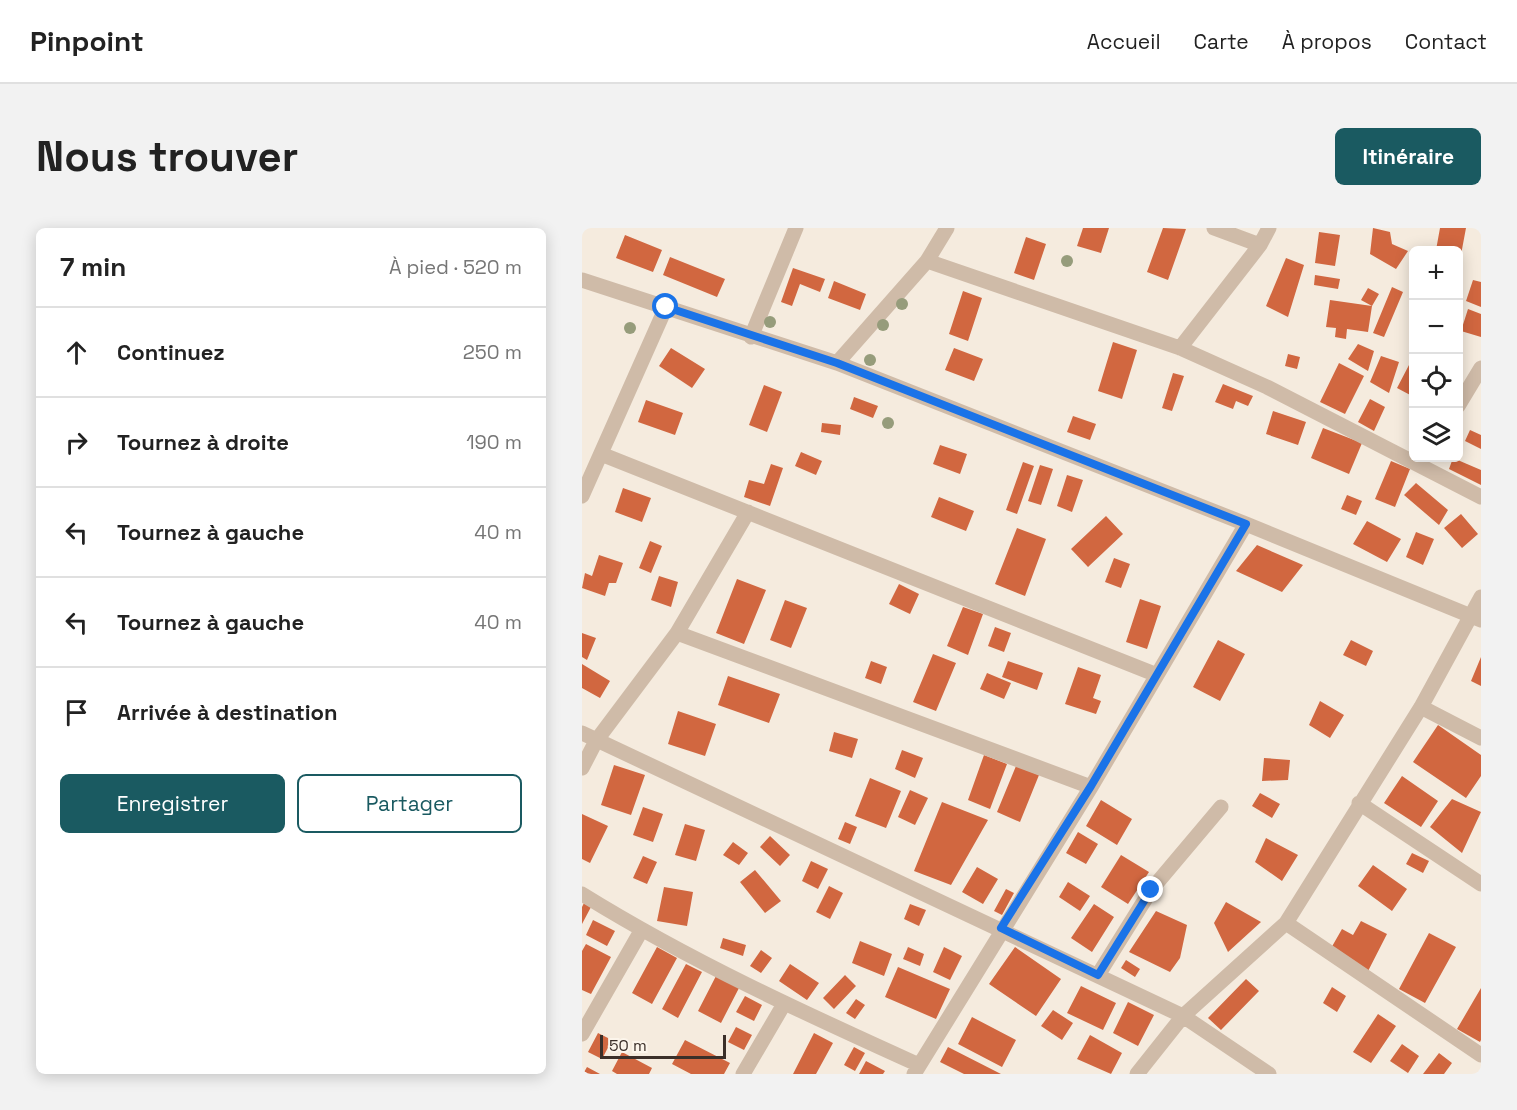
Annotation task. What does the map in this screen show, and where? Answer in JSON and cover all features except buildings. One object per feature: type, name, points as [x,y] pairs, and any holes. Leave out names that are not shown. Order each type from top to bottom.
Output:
[{"type":"street","points":[[751,337],[796,228]]},
{"type":"street","points":[[837,363],[927,261],[947,228]]},
{"type":"street","points":[[1214,228],[1260,245]]},
{"type":"street","points":[[1180,348],[1260,245],[1269,228]]},
{"type":"street","points":[[927,261],[1180,348],[1409,454]]},
{"type":"street","points":[[582,280],[751,337],[837,363],[1246,524],[1476,618]]},
{"type":"street","points":[[582,496],[666,307]]},
{"type":"street","points":[[1463,398],[1481,368]]},
{"type":"street","points":[[601,453],[1156,675]]},
{"type":"street","points":[[1426,462],[1481,497]]},
{"type":"street","points":[[582,768],[596,741],[677,633],[748,512]]},
{"type":"street","points":[[582,894],[641,931],[917,1070],[1001,928],[1091,786],[1246,524]]},
{"type":"street","points":[[1137,1074],[1183,1016],[1286,923],[1476,618],[1481,597]]},
{"type":"street","points":[[677,633],[1091,786]]},
{"type":"street","points":[[1421,707],[1481,738]]},
{"type":"street","points":[[582,733],[1001,928],[1183,1016],[1269,1074]]},
{"type":"street","points":[[1359,803],[1481,884]]},
{"type":"street","points":[[1098,975],[1151,890],[1221,807]]},
{"type":"street","points":[[1286,923],[1481,1055]]},
{"type":"street","points":[[582,1034],[641,931]]},
{"type":"street","points":[[743,1074],[784,1004]]},
{"type":"route","points":[[666,307],[751,337],[837,363],[1246,524],[1091,786],[1001,928],[1098,975],[1151,890]]}]
